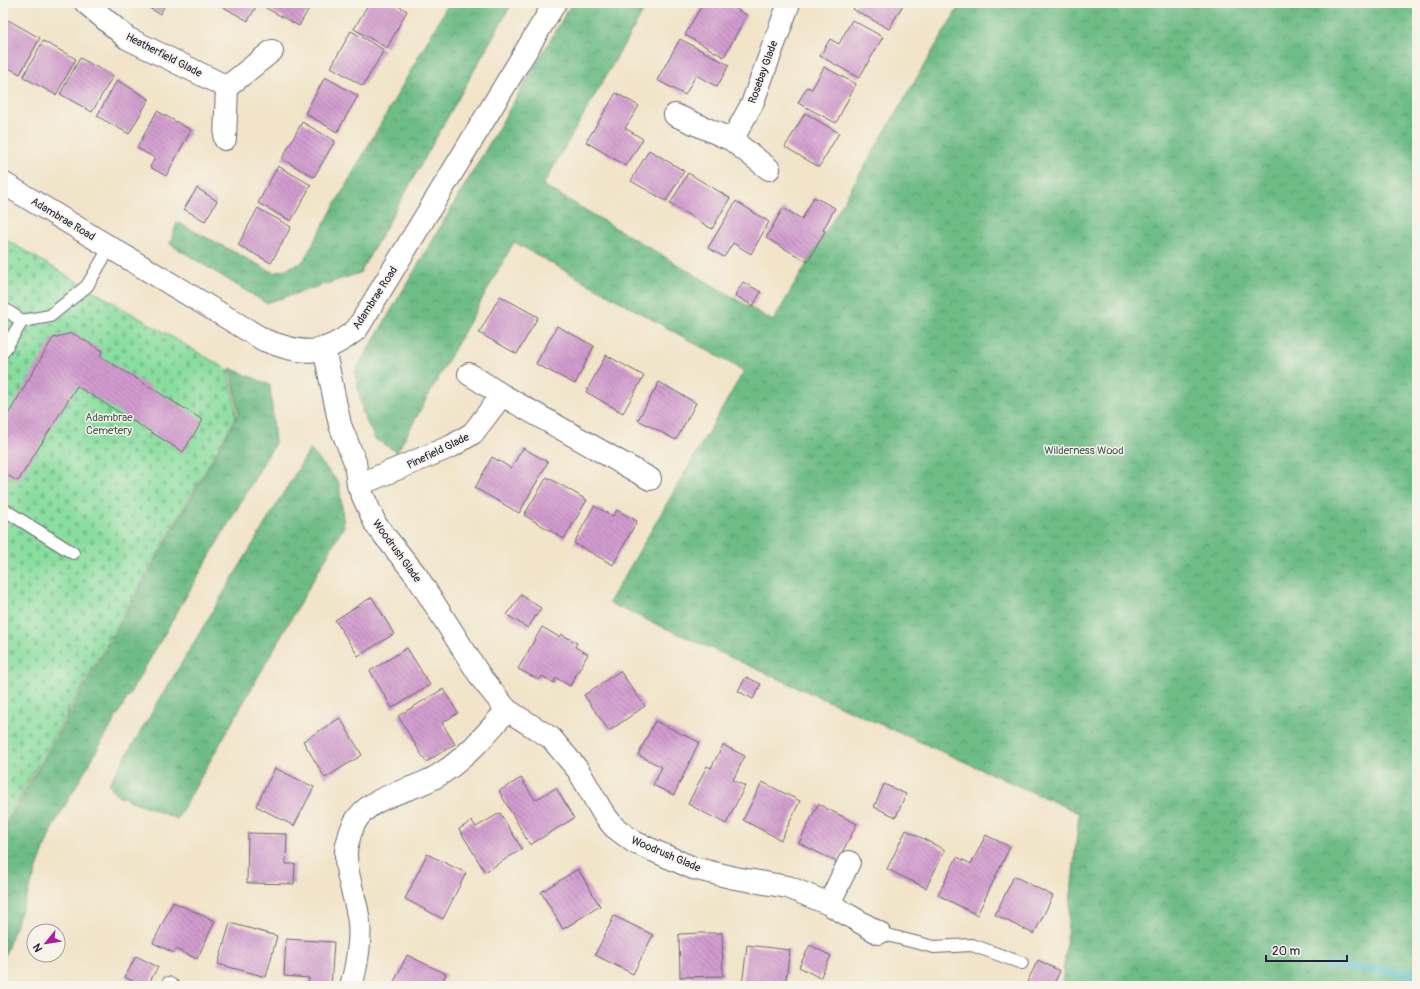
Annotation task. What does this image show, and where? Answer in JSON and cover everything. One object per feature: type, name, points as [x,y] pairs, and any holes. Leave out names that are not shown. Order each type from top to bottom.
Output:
[{"type":"street","name":"Heatherfield Glade","points":[[86,3],[127,38],[227,87]]},
{"type":"street","name":"Adambrae Road","points":[[3,183],[264,340],[290,350],[310,352],[324,348],[341,342],[357,329],[555,3]]},
{"type":"street","name":"Rosebay Glade","points":[[732,140],[752,104],[789,3]]},
{"type":"street","points":[[225,139],[227,87],[272,51]]},
{"type":"street","points":[[675,115],[732,140],[769,169]]},
{"type":"street","name":"Woodrush Glade","points":[[324,348],[340,425],[355,462],[358,485],[376,525],[416,575],[482,679],[507,710],[551,738],[578,770],[603,813],[614,827],[634,842],[693,868],[735,878],[788,887],[829,904],[879,933]]},
{"type":"street","points":[[469,374],[502,395],[650,479]]},
{"type":"street","name":"Pinefield Glade","points":[[358,485],[452,446],[474,434],[502,395]]},
{"type":"street","points":[[351,986],[355,971],[359,924],[346,851],[354,821],[366,808],[383,798],[422,785],[442,774],[470,752],[507,710]]},
{"type":"street","points":[[829,904],[849,862]]},
{"type":"lane","points":[[3,308],[22,321],[50,316],[87,286],[110,247]]},
{"type":"lane","points":[[3,352],[22,321]]},
{"type":"lane","points":[[3,509],[73,553]]},
{"type":"lane","points":[[879,933],[934,947],[972,945],[1022,963]]},
{"type":"green space","points":[[449,3],[512,3],[360,273],[266,303],[170,244],[177,222],[274,273],[302,263]]},
{"type":"green space","name":"Wilderness Wood","points":[[572,3],[648,3],[543,185],[773,321],[961,3],[1417,3],[1417,986],[1062,986],[1079,813],[609,603],[744,371],[514,242],[397,452],[375,439],[363,414],[355,372]]},
{"type":"green space","name":"Adambrae Cemetery","points":[[3,238],[228,370],[237,415],[3,826]]},
{"type":"green space","points":[[230,368],[270,385],[275,443],[52,828],[3,960],[3,834],[7,823],[239,414]]},
{"type":"green space","points":[[310,449],[339,483],[344,526],[177,819],[115,794],[109,784]]},
{"type":"building","points":[[140,3],[166,3],[160,14]]},
{"type":"building","points":[[216,3],[258,3],[248,21]]},
{"type":"building","points":[[269,3],[312,3],[299,26],[266,8]]},
{"type":"building","points":[[369,3],[393,3],[407,11],[387,48],[354,29]]},
{"type":"building","points":[[703,3],[726,3],[747,15],[724,57],[685,35]]},
{"type":"building","points":[[857,3],[904,3],[889,29],[853,9]]},
{"type":"building","points":[[8,20],[40,38],[20,74],[3,65],[3,28]]},
{"type":"building","points":[[852,20],[883,37],[859,78],[820,56],[830,39],[839,44]]},
{"type":"building","points":[[351,31],[384,50],[363,86],[331,67]]},
{"type":"building","points":[[680,39],[729,65],[717,87],[696,75],[685,95],[657,80]]},
{"type":"building","points":[[43,41],[76,59],[56,95],[23,77]]},
{"type":"building","points":[[80,58],[113,76],[92,112],[60,94]]},
{"type":"building","points":[[824,67],[856,84],[836,123],[798,103],[807,87],[812,89]]},
{"type":"building","points":[[325,77],[358,96],[337,132],[305,113]]},
{"type":"building","points":[[117,80],[149,99],[129,134],[97,116]]},
{"type":"building","points":[[616,93],[639,106],[625,128],[643,139],[626,166],[586,142]]},
{"type":"building","points":[[157,111],[191,130],[166,176],[150,167],[155,158],[137,148]]},
{"type":"building","points":[[805,113],[839,133],[819,167],[785,147]]},
{"type":"building","points":[[302,122],[335,141],[314,177],[282,159]]},
{"type":"building","points":[[649,150],[684,171],[666,201],[631,181]]},
{"type":"building","points":[[278,166],[311,185],[291,221],[258,203]]},
{"type":"building","points":[[688,173],[730,198],[712,229],[670,204]]},
{"type":"building","points":[[197,188],[217,201],[205,221],[184,209]]},
{"type":"building","points":[[814,197],[835,208],[823,230],[825,231],[808,262],[766,238],[783,208],[802,219]]},
{"type":"building","points":[[736,201],[769,222],[751,254],[733,243],[724,257],[708,248]]},
{"type":"building","points":[[258,208],[291,227],[271,263],[238,245]]},
{"type":"building","points":[[743,282],[761,292],[753,306],[735,295]]},
{"type":"building","points":[[500,296],[538,317],[517,354],[479,333]]},
{"type":"building","points":[[557,326],[594,346],[575,384],[536,364]]},
{"type":"building","points":[[72,333],[103,351],[100,356],[203,420],[183,452],[77,386],[18,481],[3,473],[3,423],[53,338]]},
{"type":"building","points":[[606,355],[644,376],[623,413],[586,392]]},
{"type":"building","points":[[659,382],[696,403],[676,440],[638,420]]},
{"type":"building","points":[[523,448],[548,462],[519,513],[475,488],[492,457],[511,468]]},
{"type":"building","points":[[547,477],[587,500],[564,539],[524,515]]},
{"type":"building","points":[[594,506],[613,516],[617,510],[637,521],[613,565],[574,543]]},
{"type":"building","points":[[521,595],[541,608],[528,628],[507,615]]},
{"type":"building","points":[[372,597],[394,634],[358,656],[335,620]]},
{"type":"building","points":[[542,627],[559,637],[561,634],[577,643],[575,647],[588,654],[570,686],[556,678],[554,683],[542,676],[539,680],[518,669]]},
{"type":"building","points":[[407,648],[430,685],[392,708],[370,671]]},
{"type":"building","points":[[620,671],[645,706],[609,731],[584,695]]},
{"type":"building","points":[[746,677],[761,684],[753,699],[738,691]]},
{"type":"building","points":[[443,689],[458,713],[442,723],[455,744],[426,762],[398,716]]},
{"type":"building","points":[[340,718],[362,755],[325,778],[303,741]]},
{"type":"building","points":[[655,721],[699,742],[674,795],[653,785],[662,767],[638,755]]},
{"type":"building","points":[[723,745],[745,756],[733,780],[745,786],[726,824],[688,804],[707,766],[711,768]]},
{"type":"building","points":[[275,768],[314,787],[294,826],[256,806]]},
{"type":"building","points":[[521,778],[535,800],[556,788],[574,818],[530,845],[499,791]]},
{"type":"building","points":[[762,782],[800,801],[781,840],[743,820]]},
{"type":"building","points":[[884,784],[906,794],[896,817],[874,807]]},
{"type":"building","points":[[818,804],[857,824],[837,862],[799,843]]},
{"type":"building","points":[[500,813],[522,849],[485,872],[459,829],[472,821],[476,827]]},
{"type":"building","points":[[906,830],[945,850],[926,888],[887,869]]},
{"type":"building","points":[[248,833],[287,834],[286,864],[295,864],[294,884],[247,883]]},
{"type":"building","points":[[986,835],[1010,847],[977,915],[938,895],[957,857],[971,864]]},
{"type":"building","points":[[427,854],[466,873],[443,919],[405,899]]},
{"type":"building","points":[[578,869],[600,906],[563,929],[541,892]]},
{"type":"building","points":[[1014,876],[1053,896],[1034,934],[995,915]]},
{"type":"building","points":[[173,902],[215,921],[197,959],[176,949],[174,953],[153,943]]},
{"type":"building","points":[[614,916],[653,935],[633,974],[595,955]]},
{"type":"building","points":[[230,923],[277,936],[266,977],[218,964]]},
{"type":"building","points":[[722,933],[723,976],[680,977],[679,934]]},
{"type":"building","points":[[286,939],[334,942],[331,986],[308,986],[309,978],[284,976]]},
{"type":"building","points":[[747,945],[790,950],[785,986],[742,986]]},
{"type":"building","points":[[810,945],[831,956],[820,978],[799,967]]},
{"type":"building","points":[[407,955],[446,974],[440,986],[392,986]]},
{"type":"building","points":[[136,956],[158,967],[147,986],[141,986],[125,977]]},
{"type":"building","points":[[1038,960],[1060,971],[1053,986],[1035,986],[1027,982]]},
{"type":"waterway","points":[[1327,965],[1417,974]]}]
